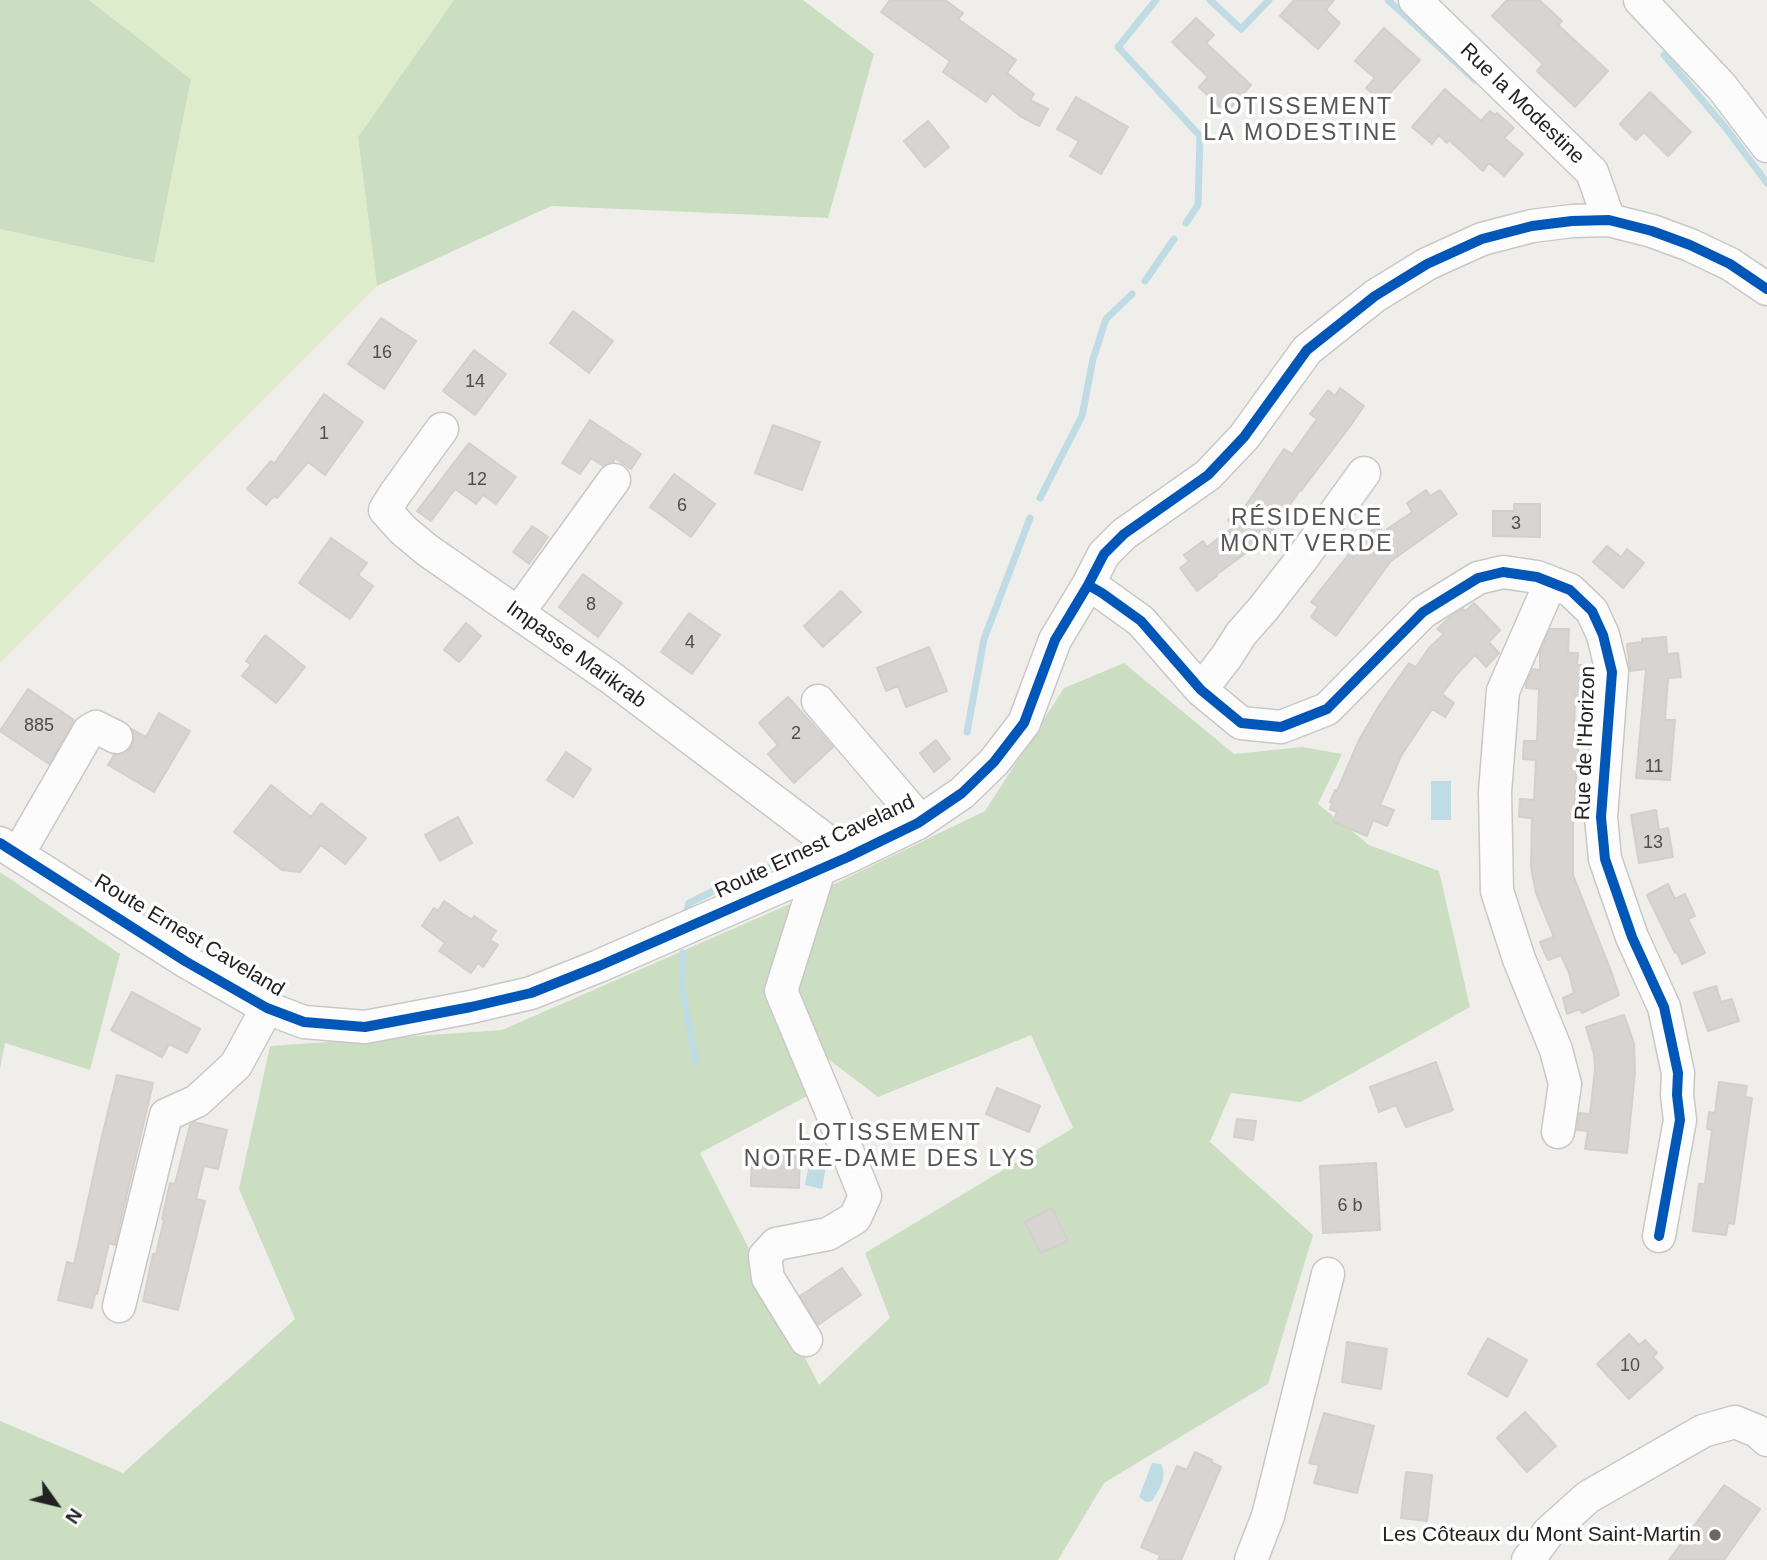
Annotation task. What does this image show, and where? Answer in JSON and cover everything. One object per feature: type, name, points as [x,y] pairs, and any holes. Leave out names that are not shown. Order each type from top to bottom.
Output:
[{"type":"street","name":"Rue la Modestine","points":[[1415,0],[1592,172],[1609,220]]},
{"type":"street","points":[[1640,0],[1723,87],[1767,146]]},
{"type":"street","name":"Route Ernest Caveland","points":[[9,848],[185,961],[267,1008],[304,1021],[365,1027],[531,993],[848,857],[918,823],[962,793],[994,762],[1024,723],[1055,640],[1104,554],[1124,534],[1208,475],[1244,437],[1307,350],[1375,296],[1427,264],[1482,239],[1532,226],[1609,220],[1652,231],[1690,245],[1730,264],[1767,289]]},
{"type":"street","name":"Impasse Marikrab","points":[[442,429],[385,510],[403,530],[427,550],[610,677],[848,857]]},
{"type":"street","points":[[1201,690],[1364,473]]},
{"type":"street","points":[[518,613],[614,480]]},
{"type":"street","name":"Rue de l'Horizon","points":[[1088,585],[1141,621],[1201,690],[1241,723],[1281,727],[1327,709],[1423,612],[1478,578],[1503,572],[1538,577],[1570,590],[1592,611],[1603,635],[1612,672],[1601,817],[1605,859],[1632,937],[1664,1007],[1678,1073],[1680,1120],[1660,1236]]},
{"type":"street","points":[[1549,582],[1503,691],[1495,792],[1497,891],[1519,959],[1556,1050],[1562,1072],[1565,1084],[1558,1132]]},
{"type":"street","points":[[818,701],[911,810],[918,823]]},
{"type":"street","points":[[9,848],[89,731],[96,727],[116,737]]},
{"type":"street","points":[[806,1340],[768,1278],[765,1256],[776,1244],[828,1234],[855,1218],[864,1196],[781,991],[819,870]]},
{"type":"street","points":[[119,1306],[166,1115],[197,1101],[236,1065],[267,1008]]},
{"type":"street","points":[[1251,1560],[1270,1510],[1328,1275]]},
{"type":"street","points":[[1528,1560],[1549,1532],[1588,1497],[1703,1431],[1735,1422],[1757,1431],[1767,1440]]},
{"type":"green space","points":[[0,0],[89,0],[191,79],[154,263],[0,229]]},
{"type":"green space","points":[[89,0],[454,0],[358,137],[377,286],[0,663],[0,229],[153,263],[191,79]]},
{"type":"green space","points":[[454,0],[803,0],[874,54],[828,218],[551,206],[377,286],[358,137]]},
{"type":"green space","points":[[1124,663],[1234,754],[1302,747],[1342,754],[1318,804],[1369,845],[1439,871],[1470,1007],[1301,1102],[1231,1093],[1210,1142],[1313,1235],[1268,1384],[1104,1483],[1058,1560],[0,1560],[0,1421],[123,1473],[295,1319],[239,1189],[270,1046],[502,1030],[824,889],[985,811],[1064,688]],"holes":[[[1031,1035],[1073,1128],[865,1253],[890,1318],[819,1385],[700,1153],[809,1095],[798,1036],[878,1097]]]},
{"type":"green space","points":[[0,872],[120,954],[90,1070],[5,1043],[0,1069]]},
{"type":"water","points":[[1431,781],[1451,781],[1451,820],[1431,820]]},
{"type":"water","points":[[810,1158],[827,1161],[822,1189],[805,1185]]},
{"type":"water","points":[[1152,1463],[1161,1464],[1164,1474],[1152,1501],[1146,1502],[1139,1497]]},
{"type":"building","points":[[890,0],[945,0],[963,13],[958,19],[1016,60],[1007,73],[1034,94],[1030,100],[1048,109],[1039,126],[1020,116],[992,93],[986,102],[943,72],[950,61],[881,12]]},
{"type":"building","points":[[1294,0],[1334,0],[1326,10],[1340,23],[1318,49],[1280,16]]},
{"type":"building","points":[[1507,0],[1539,0],[1562,21],[1558,25],[1608,71],[1575,107],[1537,71],[1543,64],[1492,16]]},
{"type":"building","points":[[1196,18],[1214,35],[1206,43],[1251,85],[1226,113],[1199,87],[1208,77],[1172,42]]},
{"type":"building","points":[[1384,28],[1420,60],[1382,102],[1366,88],[1375,78],[1355,61]]},
{"type":"building","points":[[1445,89],[1481,121],[1490,111],[1495,115],[1497,113],[1514,128],[1504,138],[1523,154],[1504,176],[1489,163],[1483,171],[1449,140],[1447,143],[1439,135],[1432,144],[1412,127]]},
{"type":"building","points":[[1650,92],[1691,132],[1668,156],[1644,132],[1636,140],[1620,124]]},
{"type":"building","points":[[1076,97],[1128,127],[1101,174],[1070,156],[1079,141],[1057,129]]},
{"type":"building","points":[[928,121],[949,147],[925,167],[904,141]]},
{"type":"building","points":[[573,311],[613,341],[589,373],[550,343]]},
{"type":"building","points":[[381,318],[416,341],[384,389],[348,364]]},
{"type":"building","points":[[474,350],[506,374],[475,415],[443,391]]},
{"type":"building","points":[[1340,388],[1364,406],[1351,425],[1300,490],[1268,537],[1197,591],[1180,568],[1189,561],[1184,555],[1203,541],[1207,547],[1234,527],[1228,520],[1244,508],[1284,449],[1292,454],[1317,419],[1310,414],[1328,390],[1335,396]]},
{"type":"building","points":[[324,394],[363,422],[325,475],[308,462],[277,498],[274,496],[266,505],[247,489],[271,461],[274,464]]},
{"type":"building","points":[[590,420],[641,454],[631,469],[615,458],[613,462],[603,466],[591,458],[580,474],[562,463]]},
{"type":"building","points":[[773,425],[820,442],[802,490],[755,473]]},
{"type":"building","points":[[469,443],[516,477],[496,504],[483,495],[476,504],[455,489],[431,521],[417,511]]},
{"type":"building","points":[[674,474],[715,504],[691,537],[650,507]]},
{"type":"building","points":[[1426,490],[1430,496],[1440,490],[1457,514],[1391,561],[1336,636],[1311,617],[1318,607],[1311,602],[1364,535],[1379,526],[1383,532],[1412,512],[1407,503]]},
{"type":"building","points":[[1514,504],[1540,504],[1540,537],[1493,536],[1493,511],[1514,511]]},
{"type":"building","points":[[532,526],[548,537],[529,564],[513,552]]},
{"type":"building","points":[[331,538],[367,563],[358,575],[373,586],[350,619],[299,583]]},
{"type":"building","points":[[1607,546],[1621,557],[1627,549],[1644,563],[1623,588],[1593,562]]},
{"type":"building","points":[[583,574],[622,603],[598,637],[559,607]]},
{"type":"building","points":[[841,591],[861,612],[823,647],[804,626]]},
{"type":"building","points":[[1474,603],[1500,630],[1489,642],[1499,653],[1486,667],[1475,655],[1442,694],[1454,703],[1445,717],[1432,709],[1401,756],[1380,805],[1394,810],[1387,826],[1373,820],[1367,836],[1333,822],[1337,812],[1330,809],[1330,802],[1359,740],[1380,704],[1409,663],[1416,667],[1429,648],[1444,634],[1437,629],[1450,617],[1463,609],[1466,611]]},
{"type":"building","points":[[689,613],[720,635],[692,674],[661,652]]},
{"type":"building","points":[[466,623],[481,636],[459,662],[444,650]]},
{"type":"building","points":[[1550,629],[1569,629],[1568,653],[1578,653],[1577,665],[1583,665],[1582,696],[1575,695],[1574,735],[1579,736],[1573,826],[1573,875],[1619,995],[1582,1013],[1580,1009],[1567,1014],[1563,998],[1574,993],[1569,973],[1561,955],[1548,960],[1540,942],[1554,937],[1536,893],[1531,867],[1532,818],[1519,817],[1520,799],[1534,800],[1536,760],[1523,759],[1524,741],[1537,741],[1539,689],[1526,688],[1526,684],[1533,669],[1540,670],[1540,652]]},
{"type":"building","points":[[265,635],[305,667],[276,703],[242,676],[251,665],[246,661]]},
{"type":"building","points":[[1666,637],[1667,654],[1678,653],[1681,677],[1668,678],[1665,720],[1675,720],[1670,780],[1636,778],[1646,669],[1630,671],[1627,644],[1642,642],[1642,639]]},
{"type":"building","points":[[929,647],[947,691],[906,707],[898,686],[886,691],[877,668]]},
{"type":"building","points":[[28,689],[74,720],[49,764],[0,731]]},
{"type":"building","points":[[788,697],[833,747],[794,783],[768,754],[778,745],[759,723]]},
{"type":"building","points":[[159,713],[190,731],[154,792],[108,765],[114,755],[126,753],[132,746],[132,729],[146,737]]},
{"type":"building","points":[[936,740],[950,759],[934,772],[920,753]]},
{"type":"building","points":[[566,752],[591,769],[573,797],[547,780]]},
{"type":"building","points":[[271,785],[311,817],[321,803],[366,838],[345,864],[321,845],[300,872],[282,870],[234,832]]},
{"type":"building","points":[[1656,810],[1659,830],[1668,828],[1673,857],[1639,863],[1631,815]]},
{"type":"building","points":[[458,817],[472,843],[440,861],[425,835]]},
{"type":"building","points":[[1668,884],[1675,899],[1685,894],[1695,916],[1688,919],[1705,953],[1682,964],[1647,895]]},
{"type":"building","points":[[444,901],[472,920],[474,916],[496,931],[490,940],[498,945],[483,967],[478,963],[471,973],[439,951],[445,943],[422,926],[434,908],[438,911]]},
{"type":"building","points":[[1716,986],[1721,1002],[1732,999],[1739,1021],[1708,1031],[1694,993]]},
{"type":"building","points":[[132,992],[200,1029],[187,1053],[169,1044],[162,1057],[111,1030]]},
{"type":"building","points":[[1624,1015],[1634,1043],[1635,1073],[1627,1153],[1585,1149],[1588,1131],[1577,1130],[1579,1113],[1590,1114],[1595,1069],[1594,1054],[1586,1027]]},
{"type":"building","points":[[1436,1062],[1453,1110],[1406,1127],[1396,1105],[1379,1112],[1370,1087]]},
{"type":"building","points":[[117,1075],[153,1083],[115,1245],[109,1243],[92,1308],[58,1300],[67,1262],[74,1264]]},
{"type":"building","points":[[1719,1082],[1747,1086],[1745,1097],[1752,1098],[1734,1224],[1728,1223],[1726,1235],[1693,1231],[1699,1184],[1705,1184],[1712,1130],[1707,1129],[1709,1112],[1715,1113]]},
{"type":"building","points":[[997,1088],[1040,1106],[1029,1132],[986,1114]]},
{"type":"building","points":[[1237,1119],[1256,1121],[1253,1140],[1234,1137]]},
{"type":"building","points":[[194,1122],[227,1130],[218,1169],[204,1166],[196,1199],[205,1201],[178,1310],[143,1301],[153,1254],[156,1254],[164,1220],[162,1219],[170,1183],[175,1184],[190,1125]]},
{"type":"building","points":[[752,1152],[800,1153],[799,1188],[751,1186]]},
{"type":"building","points":[[1376,1163],[1380,1230],[1323,1233],[1320,1166]]},
{"type":"building","points":[[1052,1208],[1068,1241],[1041,1253],[1025,1222]]},
{"type":"building","points":[[842,1268],[861,1295],[818,1325],[800,1296]]},
{"type":"building","points":[[1629,1334],[1639,1345],[1645,1340],[1657,1353],[1653,1357],[1663,1368],[1629,1399],[1597,1364]]},
{"type":"building","points":[[1488,1338],[1527,1360],[1507,1397],[1468,1374]]},
{"type":"building","points":[[1347,1342],[1387,1349],[1381,1389],[1342,1382]]},
{"type":"building","points":[[1525,1412],[1556,1446],[1527,1472],[1497,1438]]},
{"type":"building","points":[[1324,1413],[1374,1426],[1357,1493],[1314,1483],[1319,1465],[1309,1463]]},
{"type":"building","points":[[1195,1452],[1221,1467],[1181,1560],[1158,1560],[1160,1555],[1141,1547],[1177,1466],[1187,1470]]},
{"type":"building","points":[[1406,1472],[1432,1475],[1427,1521],[1401,1518]]},
{"type":"building","name":"Les Côteaux du Mont Saint-Martin","points":[[1724,1485],[1760,1509],[1724,1560],[1669,1560]]},
{"type":"waterway","points":[[1156,0],[1118,47],[1200,136],[1198,205],[1186,223]]},
{"type":"waterway","points":[[1210,0],[1241,29],[1269,0]]},
{"type":"waterway","points":[[1388,0],[1475,80]]},
{"type":"waterway","points":[[1664,55],[1725,127],[1767,183]]},
{"type":"waterway","points":[[1145,281],[1174,239]]},
{"type":"waterway","points":[[1040,498],[1082,416],[1093,359],[1106,319],[1132,294]]},
{"type":"waterway","points":[[967,732],[984,639],[1030,518]]},
{"type":"waterway","points":[[685,917],[689,903],[754,871],[785,863]]},
{"type":"waterway","points":[[683,953],[682,988],[696,1062]]},
{"type":"cycle path","points":[[0,843],[185,961],[267,1008],[304,1022],[365,1027],[531,993],[848,857],[918,823],[962,793],[994,762],[1024,723],[1055,640],[1104,554],[1124,534],[1208,475],[1244,437],[1307,350],[1375,296],[1427,264],[1482,239],[1532,226],[1609,220],[1652,231],[1690,245],[1730,264],[1767,289]]},
{"type":"cycle path","points":[[1088,585],[1141,621],[1201,690],[1241,723],[1281,727],[1327,709],[1423,612],[1478,578],[1503,572],[1537,577],[1570,590],[1592,611],[1603,635],[1612,672],[1601,817],[1605,859],[1632,937],[1664,1007],[1678,1073],[1680,1120],[1659,1236]]},
{"type":"place","name":"Les Côteaux du Mont Saint-Martin","points":[[1715,1535]]},
{"type":"district","name":"LOTISSEMENT LA MODESTINE","points":[[1301,121]]},
{"type":"district","name":"RÉSIDENCE MONT VERDE","points":[[1307,532]]},
{"type":"district","name":"LOTISSEMENT NOTRE-DAME DES LYS","points":[[890,1147]]}]
